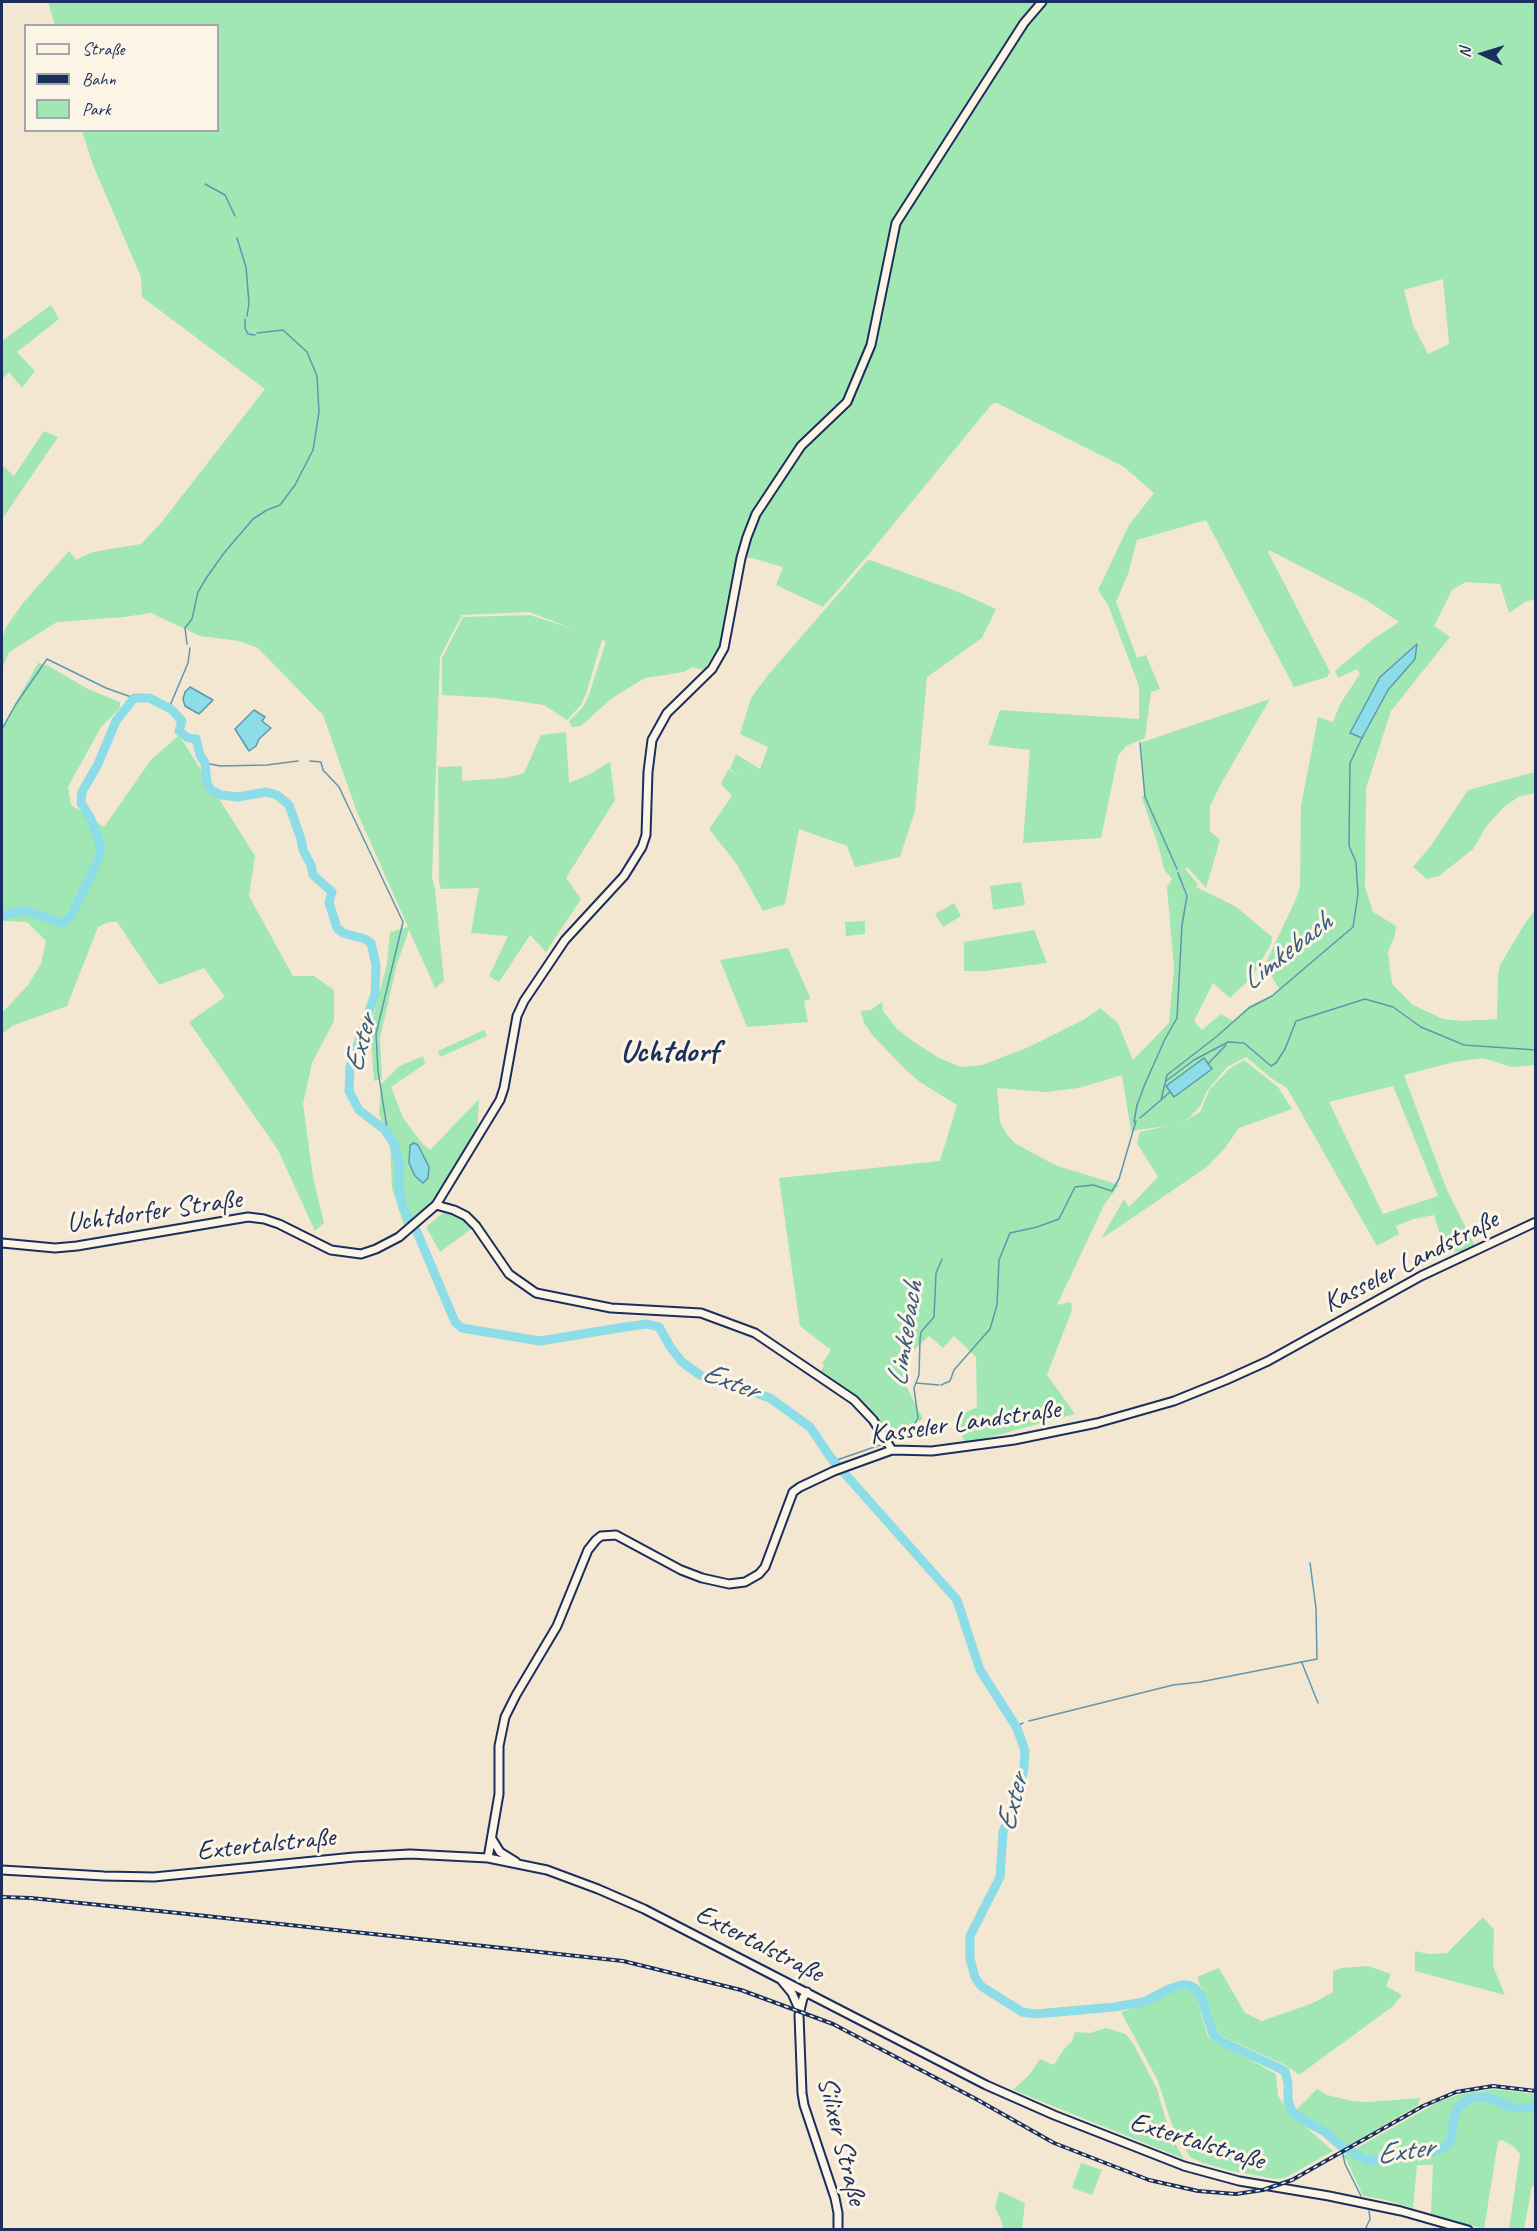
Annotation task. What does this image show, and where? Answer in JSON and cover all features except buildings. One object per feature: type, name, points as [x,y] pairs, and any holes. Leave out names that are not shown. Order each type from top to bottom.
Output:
[{"type":"street","name":"Uchtdorfer Straße","points":[[2,1243],[56,1248],[77,1246],[248,1217],[279,1224],[331,1250],[361,1254],[376,1250],[407,1231],[436,1205],[500,1100],[517,1016],[524,1001],[565,940],[624,876],[642,848],[646,836],[648,772],[652,740],[667,713],[708,673],[720,656],[727,638],[747,537],[756,514],[801,446],[847,402],[871,345],[896,223],[1024,23],[1042,2]]},
{"type":"street","points":[[436,1205],[454,1210],[471,1221],[510,1274],[526,1288],[547,1297],[611,1308],[701,1313],[746,1329],[854,1401],[873,1420],[892,1449]]},
{"type":"street","name":"Kasseler Landstraße","points":[[488,1858],[499,1794],[499,1746],[505,1717],[557,1626],[588,1550],[596,1540],[606,1535],[616,1535],[690,1574],[722,1583],[745,1582],[759,1574],[765,1567],[793,1492],[847,1465],[892,1449],[933,1451],[1014,1440],[1097,1423],[1174,1401],[1268,1361],[1421,1276],[1536,1222]]},
{"type":"street","points":[[492,1839],[500,1852],[518,1864]]},
{"type":"street","name":"Extertalstraße","points":[[2,1870],[154,1877],[386,1855],[432,1854],[488,1858],[547,1870],[621,1898],[986,2085],[1054,2115],[1184,2166],[1239,2181],[1348,2200],[1468,2229]]},
{"type":"street","points":[[780,1979],[792,1993],[800,2011]]},
{"type":"street","name":"Silixer Straße","points":[[807,1992],[800,2011],[804,2106],[835,2198],[838,2229]]},
{"type":"green space","points":[[48,2],[1535,2],[1535,599],[1525,602],[1509,613],[1500,584],[1466,582],[1452,590],[1434,626],[1450,637],[1391,711],[1366,788],[1365,887],[1373,912],[1396,926],[1388,952],[1392,984],[1413,1005],[1443,1019],[1463,1021],[1497,1019],[1500,965],[1535,910],[1535,1065],[1512,1067],[1483,1058],[1454,1062],[1404,1075],[1447,1190],[1475,1246],[1464,1251],[1452,1252],[1441,1237],[1434,1215],[1413,1219],[1396,1226],[1399,1234],[1377,1246],[1287,1088],[1246,1057],[1227,1067],[1207,1091],[1201,1105],[1190,1117],[1178,1125],[1200,1112],[1210,1089],[1229,1069],[1244,1060],[1278,1087],[1292,1109],[1239,1128],[1225,1148],[1207,1167],[1101,1239],[1124,1199],[1129,1207],[1158,1177],[1137,1143],[1140,1132],[1167,1126],[1131,1131],[1122,1075],[1079,1088],[1046,1092],[997,1088],[1000,1122],[1007,1135],[1016,1144],[1055,1165],[1119,1185],[1104,1205],[1057,1305],[1071,1302],[1072,1310],[1047,1375],[1075,1414],[965,1444],[956,1417],[977,1407],[976,1357],[954,1336],[943,1348],[929,1336],[912,1352],[900,1339],[903,1380],[923,1419],[889,1438],[877,1421],[820,1373],[824,1365],[822,1364],[831,1350],[800,1326],[779,1178],[940,1161],[957,1105],[920,1082],[906,1070],[874,1037],[864,1023],[861,1011],[871,1010],[882,1002],[883,1011],[897,1029],[939,1058],[961,1067],[982,1065],[1029,1047],[1085,1019],[1100,1008],[1118,1023],[1133,1060],[1169,1023],[1174,968],[1167,887],[1172,879],[1164,869],[1141,795],[1144,796],[1140,743],[1270,699],[1210,806],[1210,831],[1220,840],[1206,888],[1187,867],[1185,869],[1198,884],[1196,887],[1235,906],[1272,937],[1271,944],[1252,977],[1230,998],[1213,983],[1194,1021],[1202,1030],[1221,1014],[1233,1021],[1249,1006],[1271,996],[1279,989],[1272,977],[1272,972],[1262,971],[1300,887],[1301,806],[1318,717],[1333,722],[1340,704],[1360,674],[1357,669],[1338,678],[1335,671],[1373,639],[1399,622],[1366,600],[1269,550],[1330,672],[1327,677],[1294,687],[1206,520],[1137,540],[1128,574],[1116,602],[1137,658],[1146,655],[1160,689],[1151,692],[1145,738],[1126,746],[1118,756],[1101,838],[1023,843],[1030,750],[988,745],[1000,710],[1139,719],[1139,686],[1108,605],[1098,590],[1129,525],[1154,493],[1124,467],[997,403],[992,404],[823,607],[776,585],[783,567],[752,558],[739,558],[723,640],[704,670],[692,667],[684,672],[645,678],[612,698],[581,726],[572,727],[569,721],[583,707],[589,695],[606,641],[602,640],[581,705],[567,720],[544,705],[496,698],[442,695],[442,658],[463,617],[530,615],[573,629],[529,612],[462,615],[440,657],[432,878],[444,981],[435,988],[409,930],[397,964],[380,1038],[382,1079],[374,1081],[370,1028],[387,964],[390,932],[408,927],[357,812],[323,715],[258,648],[239,641],[200,636],[151,613],[57,622],[9,652],[2,669],[2,639],[6,627],[23,603],[69,551],[76,560],[93,552],[141,544],[161,523],[265,389],[142,297],[141,277],[93,165],[82,132],[219,132],[219,24],[55,24]],"holes":[[[1443,279],[1449,344],[1428,354],[1413,325],[1404,290]],[[1393,1086],[1438,1196],[1383,1214],[1329,1102]]]},
{"type":"green space","points":[[51,305],[59,319],[17,352],[35,371],[22,388],[9,372],[2,379],[2,341]]},
{"type":"green space","points":[[44,431],[58,437],[2,519],[2,465],[14,476]]},
{"type":"green space","points":[[870,560],[961,593],[996,609],[982,638],[927,677],[915,811],[900,857],[855,867],[847,846],[799,829],[785,904],[763,911],[736,863],[709,829],[732,796],[721,784],[728,769],[739,777],[730,769],[736,754],[760,769],[768,747],[740,734],[751,698],[768,675]]},
{"type":"green space","points":[[38,663],[49,666],[88,689],[120,702],[120,708],[101,727],[68,787],[71,805],[104,827],[151,760],[179,735],[255,856],[249,896],[293,976],[314,976],[334,990],[334,1021],[312,1063],[303,1104],[313,1177],[324,1223],[315,1231],[278,1150],[189,1022],[225,997],[204,968],[159,985],[117,922],[109,922],[98,927],[67,1006],[12,1026],[2,1034],[2,1013],[28,985],[41,964],[46,941],[27,922],[2,921],[2,727]]},
{"type":"green space","points":[[566,732],[569,783],[610,762],[615,800],[566,878],[581,899],[546,952],[530,935],[499,982],[489,976],[508,936],[471,933],[479,888],[441,889],[439,882],[438,767],[462,766],[462,781],[506,778],[524,773],[541,735]]},
{"type":"green space","points":[[1535,772],[1535,793],[1518,797],[1503,808],[1486,827],[1473,849],[1439,876],[1427,879],[1413,867],[1430,847],[1468,790]]},
{"type":"green space","points":[[1021,882],[1025,905],[993,910],[990,886]]},
{"type":"green space","points":[[954,903],[961,916],[943,927],[935,914]]},
{"type":"green space","points":[[865,921],[865,934],[846,936],[845,922]]},
{"type":"green space","points":[[1034,930],[1047,963],[985,971],[964,971],[964,942]]},
{"type":"green space","points":[[788,948],[811,999],[804,1001],[808,1022],[747,1027],[720,960]]},
{"type":"green space","points":[[484,1030],[487,1036],[440,1057],[438,1051]]},
{"type":"green space","points":[[423,1056],[425,1064],[391,1087],[403,1118],[430,1150],[479,1099],[477,1132],[434,1200],[404,1225],[392,1188],[390,1144],[379,1114],[381,1084],[400,1066]]},
{"type":"green space","points":[[443,1213],[463,1221],[471,1229],[440,1252],[426,1227]]},
{"type":"green space","points":[[1483,1917],[1494,1930],[1493,1966],[1505,1995],[1415,1971],[1415,1951],[1429,1954],[1447,1953]]},
{"type":"green space","points":[[1368,1966],[1391,1974],[1386,1986],[1402,1995],[1392,2007],[1299,2075],[1287,2066],[1224,2037],[1217,2031],[1197,1977],[1219,1968],[1245,2013],[1262,2021],[1313,2003],[1333,1992],[1333,1971]]},
{"type":"green space","points":[[1182,1989],[1191,1991],[1196,1996],[1208,2037],[1276,2074],[1278,2096],[1290,2113],[1333,2151],[1285,2178],[1275,2179],[1232,2171],[1190,2157],[1172,2125],[1158,2081],[1121,2012],[1145,2005],[1168,1993]]},
{"type":"green space","points":[[1106,2028],[1126,2034],[1134,2045],[1157,2089],[1170,2134],[1184,2159],[1013,2090],[1030,2074],[1040,2059],[1054,2065],[1072,2041],[1075,2032],[1090,2033]]},
{"type":"green space","points":[[1317,2089],[1327,2095],[1352,2101],[1420,2098],[1418,2105],[1347,2147],[1327,2130],[1305,2118],[1297,2109]]},
{"type":"green space","points":[[1494,2089],[1535,2094],[1535,2186],[1532,2186],[1524,2229],[1509,2229],[1520,2154],[1513,2146],[1502,2140],[1498,2142],[1484,2229],[1431,2215],[1433,2165],[1417,2165],[1413,2208],[1363,2196],[1346,2159],[1341,2157],[1438,2102],[1460,2094]]},
{"type":"green space","points":[[1081,2163],[1102,2170],[1092,2195],[1072,2188]]},
{"type":"green space","points":[[999,2191],[1025,2203],[1022,2229],[1003,2229],[995,2208]]},
{"type":"water","points":[[1417,644],[1415,659],[1388,690],[1362,738],[1350,733],[1380,677]]},
{"type":"water","points":[[190,687],[213,700],[199,714],[185,706],[183,699]]},
{"type":"water","points":[[254,710],[265,717],[262,721],[271,728],[249,751],[235,729]]},
{"type":"water","points":[[1204,1058],[1212,1069],[1174,1097],[1166,1086]]},
{"type":"water","points":[[414,1143],[418,1145],[429,1167],[428,1178],[423,1183],[415,1176],[409,1163],[410,1145]]},
{"type":"waterway","points":[[205,184],[225,195],[235,216]]},
{"type":"waterway","points":[[237,238],[246,267],[249,303],[247,316]]},
{"type":"waterway","points":[[245,319],[248,334],[255,335]]},
{"type":"waterway","points":[[187,644],[185,628],[192,619],[198,592],[207,577],[253,519],[280,505],[295,485],[313,450],[319,412],[317,376],[307,352],[283,330],[257,333]]},
{"type":"waterway","points":[[169,708],[188,663],[190,648]]},
{"type":"waterway","points":[[2,729],[47,659],[106,688],[134,698]]},
{"type":"waterway","name":"Exter","points":[[2,916],[24,910],[62,923],[70,918],[100,856],[100,844],[91,819],[81,803],[82,792],[98,764],[116,721],[134,698],[149,698],[171,709],[182,721],[179,731],[188,738],[196,739],[200,755],[205,763],[207,783],[211,790],[221,795],[238,797],[266,792],[277,795],[289,805],[313,875],[332,892],[329,902],[337,928],[343,933],[371,943],[376,965],[375,994],[350,1067],[349,1091],[359,1110],[385,1130],[394,1144],[399,1162],[399,1187],[403,1208],[417,1232],[455,1322],[462,1328],[540,1341],[647,1324],[659,1327],[682,1362],[700,1375],[770,1398],[810,1427],[831,1458],[957,1600],[980,1670],[1017,1728],[1025,1751],[1019,1794],[1003,1832],[1000,1877],[970,1936],[970,1959],[975,1977],[981,1986],[1022,2012],[1036,2014],[1114,2007],[1144,2002],[1181,1985],[1195,1988],[1201,1997],[1213,2034],[1221,2041],[1285,2071],[1288,2101],[1292,2111],[1325,2132],[1341,2146],[1368,2161],[1436,2151],[1447,2146],[1451,2139],[1454,2116],[1458,2107],[1470,2098],[1487,2097],[1513,2108],[1536,2107]]},
{"type":"waterway","name":"Limkebach","points":[[1140,1118],[1161,1100],[1167,1075],[1249,1008],[1272,996],[1353,927],[1358,894],[1356,862],[1349,846],[1350,763],[1362,738]]},
{"type":"waterway","points":[[1140,743],[1145,797],[1177,869]]},
{"type":"waterway","points":[[205,763],[220,766],[267,765],[298,761]]},
{"type":"waterway","points":[[310,761],[321,762],[323,770],[339,787],[403,922],[376,1034],[378,1071],[388,1134]]},
{"type":"waterway","points":[[1134,1122],[1137,1105],[1145,1084],[1177,1018],[1182,925],[1187,896],[1178,873]]},
{"type":"waterway","points":[[1166,1081],[1194,1060],[1228,1042],[1244,1043],[1271,1066],[1276,1063],[1285,1049],[1296,1021],[1365,999],[1393,1007],[1421,1027],[1464,1045],[1536,1050]]},
{"type":"waterway","points":[[1208,1064],[1226,1045]]},
{"type":"waterway","name":"Limkebach","points":[[1162,1099],[1170,1092]]},
{"type":"waterway","name":"Limkebach","points":[[941,1385],[950,1381],[954,1370],[990,1329],[997,1305],[999,1260],[1010,1233],[1059,1219],[1075,1187],[1093,1185],[1112,1191],[1119,1179],[1136,1121]]},
{"type":"waterway","name":"Limkebach","points":[[891,1440],[914,1425],[918,1418],[914,1388],[919,1375],[921,1332],[934,1317],[936,1273],[942,1259]]},
{"type":"waterway","points":[[916,1383],[939,1385]]},
{"type":"waterway","points":[[834,1461],[883,1444]]},
{"type":"waterway","points":[[1029,1721],[1173,1685],[1200,1682],[1317,1659],[1316,1608],[1310,1563]]},
{"type":"waterway","points":[[1302,1663],[1318,1703]]},
{"type":"waterway","name":"Exter","points":[[1015,1727],[1023,1723]]},
{"type":"waterway","points":[[1341,2146],[1345,2164],[1361,2196]]},
{"type":"waterway","points":[[1365,2230],[1370,2219],[1369,2211]]},
{"type":"railway","points":[[2,1897],[178,1913],[623,1961],[741,1990],[833,2024],[1054,2143],[1149,2180],[1198,2191],[1236,2194],[1263,2190],[1292,2180],[1423,2106],[1456,2092],[1493,2086],[1536,2091]]},
{"type":"district","name":"Uchtdorf","points":[[669,1053]]}]
